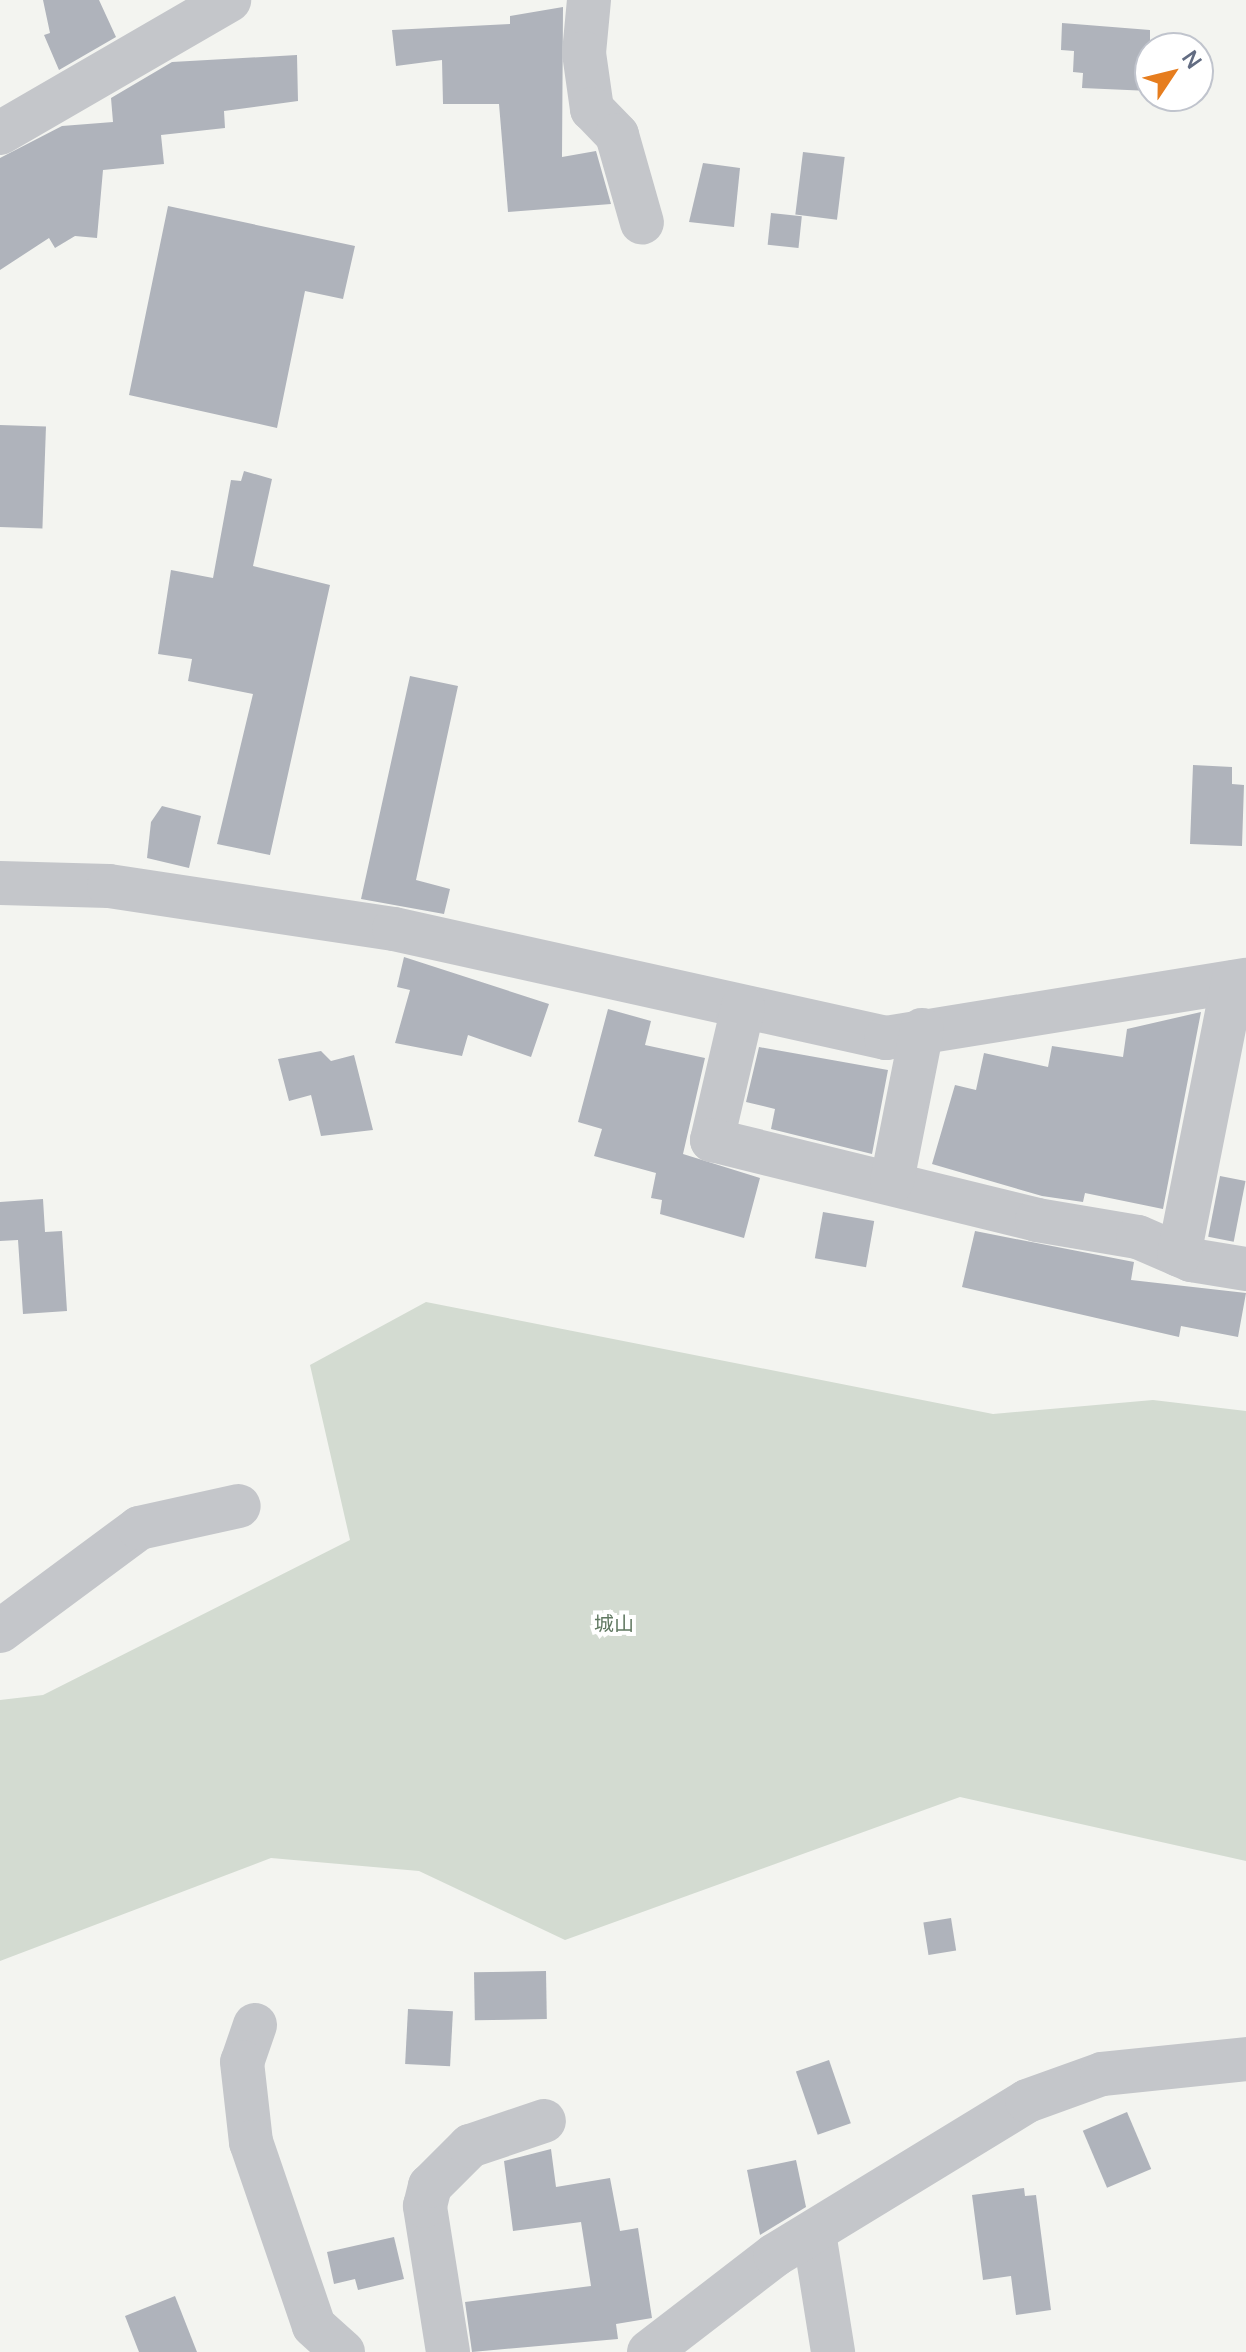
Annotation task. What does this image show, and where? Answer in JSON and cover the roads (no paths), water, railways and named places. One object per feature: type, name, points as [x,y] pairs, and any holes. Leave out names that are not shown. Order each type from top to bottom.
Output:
[{"type":"street","points":[[0,133],[229,0]]},
{"type":"street","points":[[589,0],[584,53],[592,109],[617,135],[642,223]]},
{"type":"street","points":[[0,883],[109,886],[394,929],[886,1038],[1240,981],[1179,1255]]},
{"type":"street","points":[[743,1007],[712,1140],[892,1181],[1037,1220],[1138,1237],[1179,1255],[1246,1269]]},
{"type":"street","points":[[892,1181],[922,1030]]},
{"type":"street","points":[[0,1631],[139,1528],[239,1506]]},
{"type":"street","points":[[255,2025],[242,2062],[251,2142],[314,2326],[343,2352]]},
{"type":"street","points":[[649,2352],[814,2233],[1027,2101],[1102,2074],[1246,2059]]},
{"type":"street","points":[[448,2352],[425,2206],[430,2186],[470,2146],[544,2121]]},
{"type":"street","points":[[814,2233],[833,2352]]},
{"type":"park label","name":"城山","points":[[614,1623]]}]
